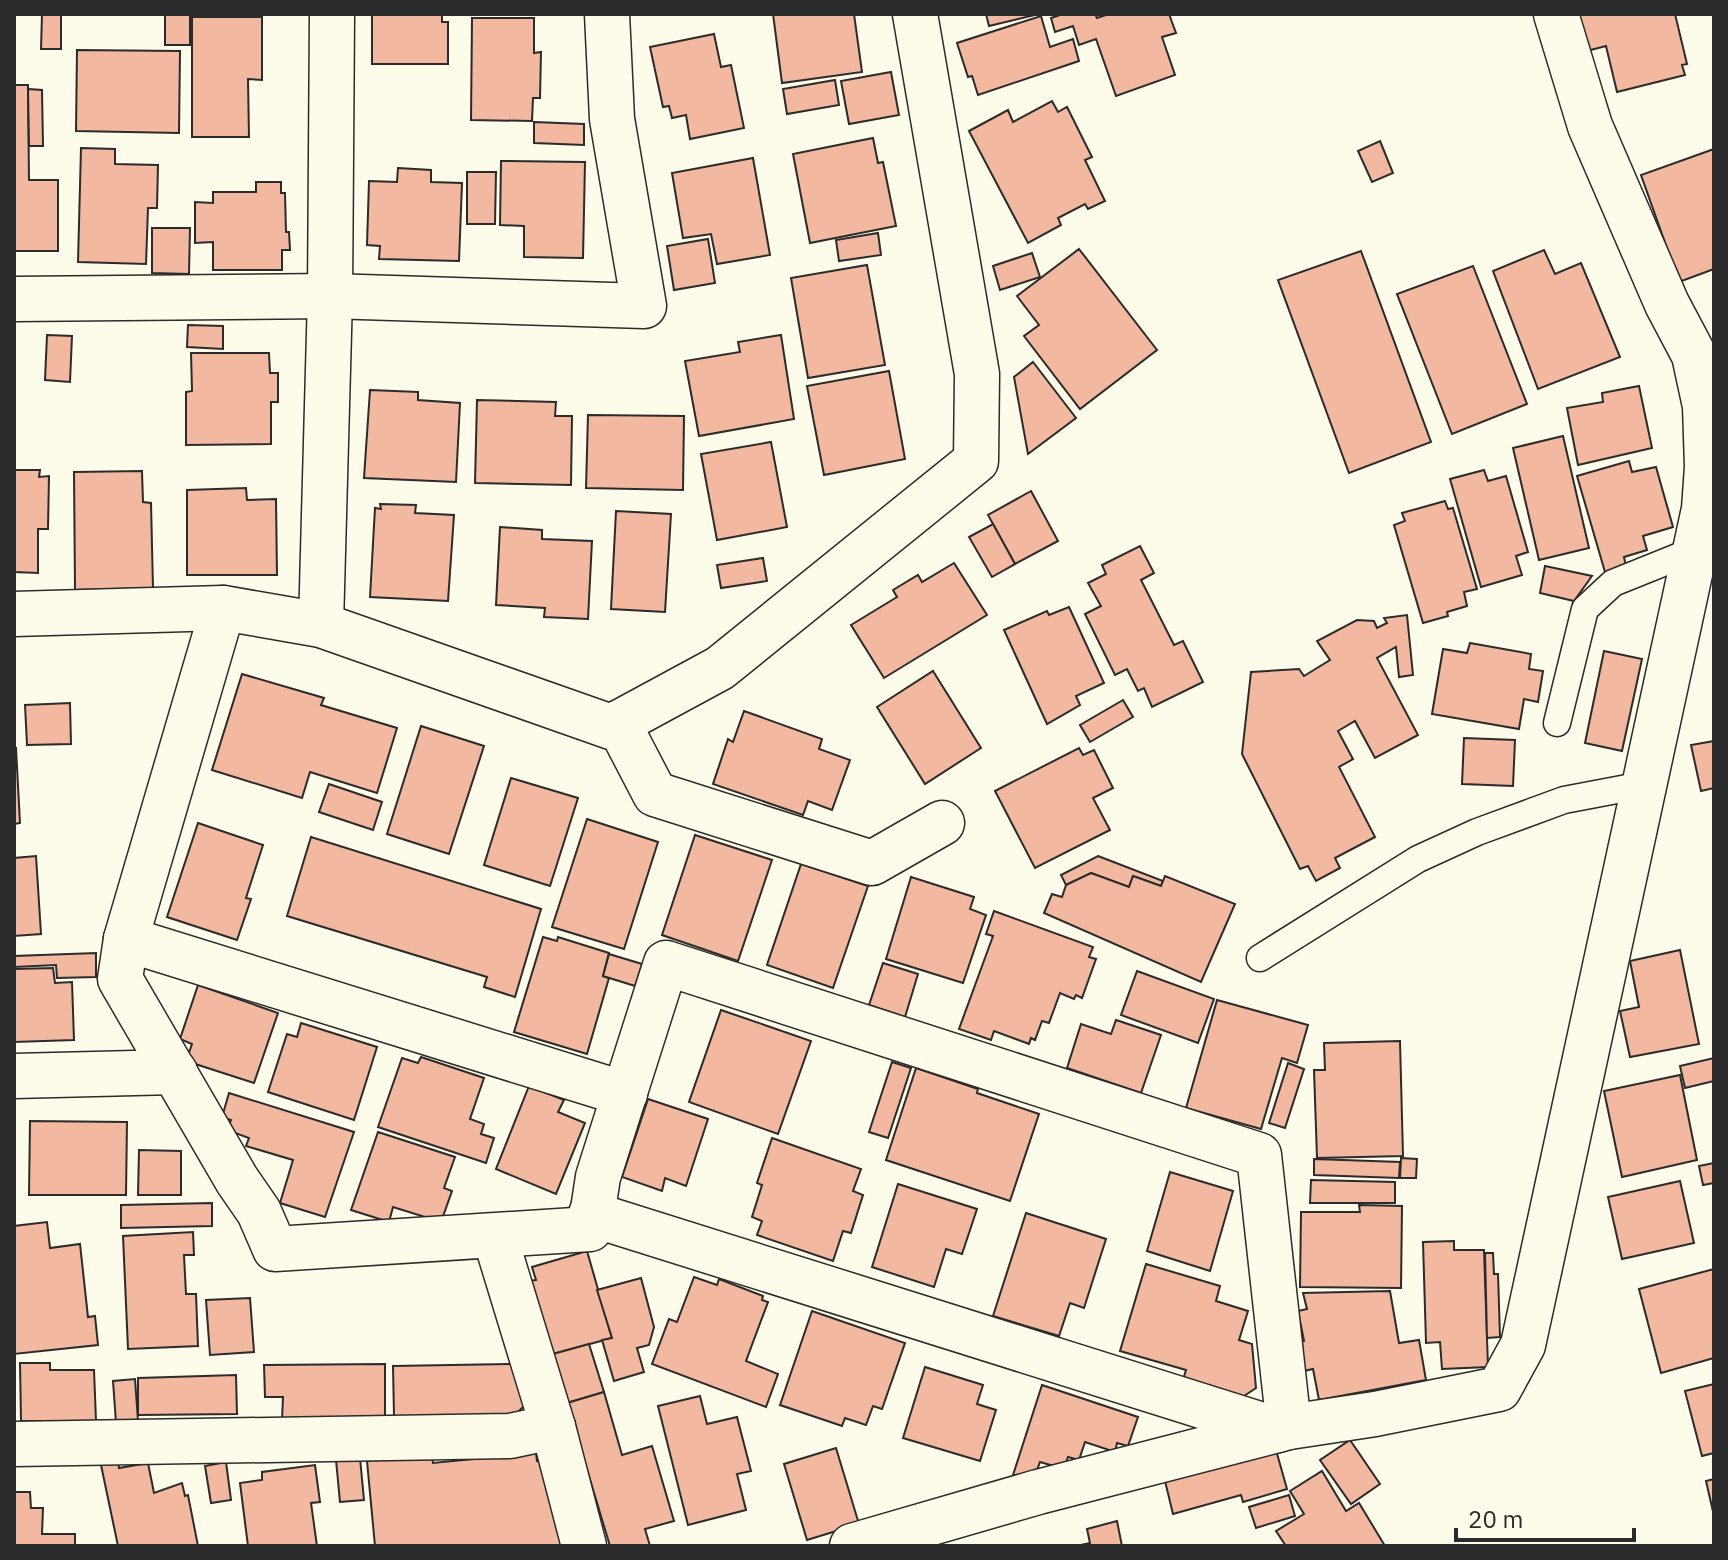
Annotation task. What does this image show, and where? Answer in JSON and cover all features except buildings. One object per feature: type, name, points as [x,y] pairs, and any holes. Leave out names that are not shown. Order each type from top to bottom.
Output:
[{"type":"street","points":[[321,625],[330,296],[332,14]]},
{"type":"street","points":[[14,299],[330,296],[644,306],[612,119],[607,14]]},
{"type":"street","points":[[14,614],[223,608],[321,625],[611,727],[720,668],[976,461],[977,374],[915,14]]},
{"type":"street","points":[[852,1546],[1038,1492],[1283,1429],[1499,1389],[1523,1345],[1704,509],[1707,467],[1705,406],[1694,355],[1667,304],[1590,126],[1556,14]]},
{"type":"street","points":[[223,608],[126,939],[120,979],[237,1180],[259,1212],[275,1249],[590,1229],[598,1177],[666,963],[1259,1155],[1283,1429]]},
{"type":"street","points":[[618,723],[655,794],[872,863],[942,823]]},
{"type":"street","points":[[126,939],[625,1094]]},
{"type":"street","points":[[14,1076],[175,1072]]},
{"type":"street","points":[[591,1214],[1283,1429]]},
{"type":"street","points":[[495,1237],[553,1427],[584,1546]]},
{"type":"street","points":[[14,1444],[510,1436],[553,1427]]},
{"type":"lane","points":[[1557,723],[1585,609],[1613,583],[1695,550]]},
{"type":"lane","points":[[1260,958],[1418,859],[1441,848],[1564,800],[1643,785]]}]
